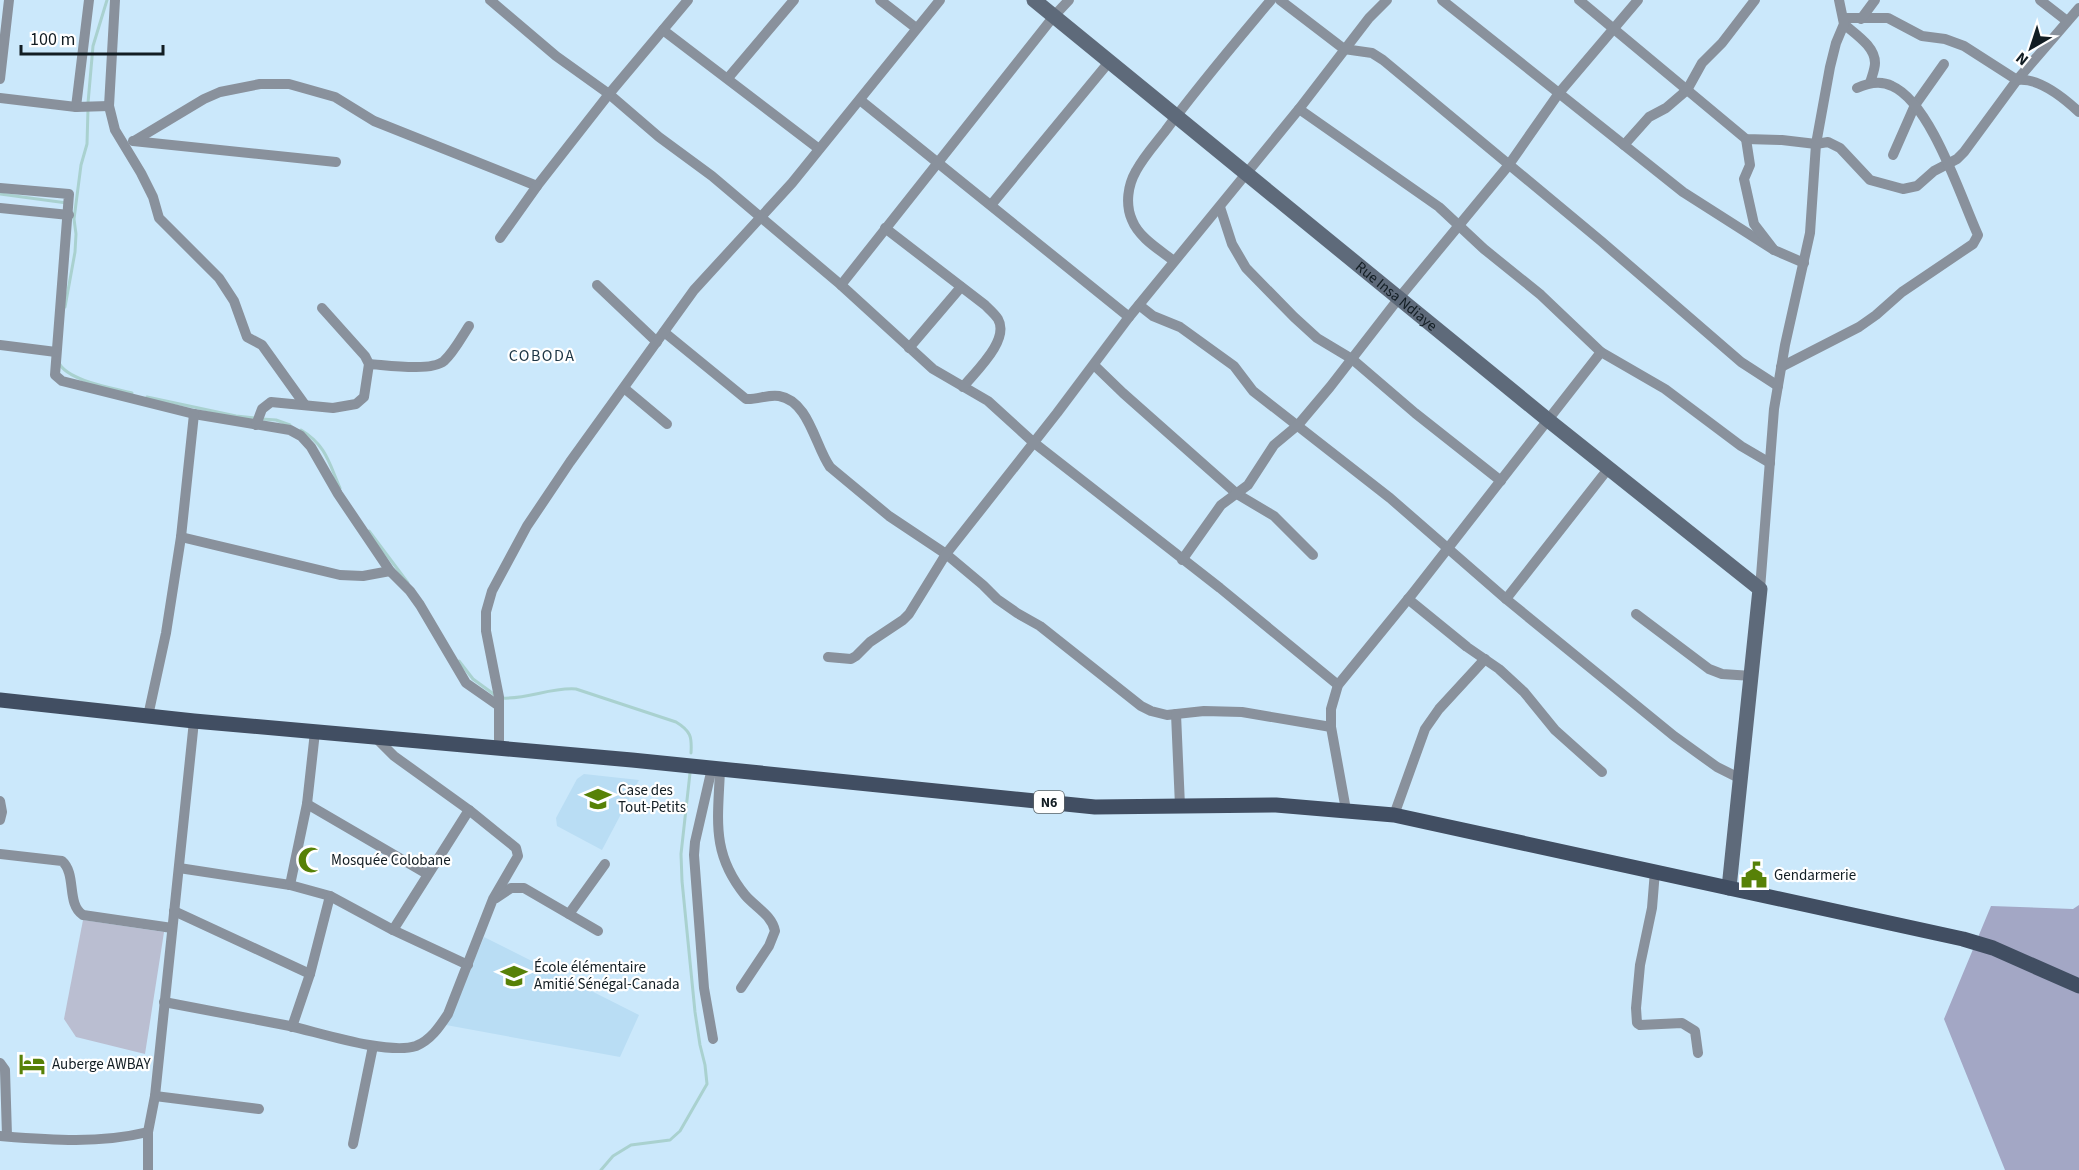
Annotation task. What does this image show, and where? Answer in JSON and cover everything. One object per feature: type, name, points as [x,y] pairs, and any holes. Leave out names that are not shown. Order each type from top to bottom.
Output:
[{"type":"main road","name":"Rue Insa Ndiaye","points":[[1034,0],[1608,469],[1760,590]]},
{"type":"main road","points":[[1729,888],[1760,590]]},
{"type":"main road","name":"N6","points":[[0,700],[194,721],[716,769],[1095,807],[1276,805],[1394,815],[1972,941],[2079,986]]},
{"type":"street","points":[[0,79],[9,0]]},
{"type":"street","points":[[76,106],[89,0]]},
{"type":"street","points":[[115,0],[109,106],[115,130],[141,173],[164,224],[219,278],[234,301],[247,337],[262,345],[305,405]]},
{"type":"street","points":[[490,0],[556,56],[609,94],[659,138],[712,176],[841,285],[933,369],[988,401],[1033,442],[1220,588],[1338,684]]},
{"type":"street","points":[[500,238],[537,186],[609,94],[688,0]]},
{"type":"street","points":[[728,78],[794,0]]},
{"type":"street","points":[[880,0],[916,28]]},
{"type":"street","points":[[499,749],[499,698],[486,632],[486,612],[492,591],[527,526],[570,462],[706,276],[761,218],[940,0]]},
{"type":"street","points":[[841,285],[936,163],[1069,0]]},
{"type":"street","points":[[1174,261],[1146,239],[1131,219],[1128,204],[1129,187],[1136,171],[1176,116],[1270,0]]},
{"type":"street","points":[[1280,0],[1344,49],[1372,53],[1383,60],[1601,241],[1741,362],[1778,386]]},
{"type":"street","points":[[828,657],[851,659],[877,636],[909,614],[946,554],[1138,305],[1299,110],[1369,18],[1388,0]]},
{"type":"street","points":[[1442,0],[1683,192],[1774,250],[1804,262]]},
{"type":"street","points":[[1579,0],[1746,139],[1816,144],[1828,142],[1840,148],[1870,180],[1903,189],[1917,186],[1934,171],[1964,152],[2017,80],[2079,8]]},
{"type":"street","points":[[1182,560],[1221,505],[1248,485],[1274,445],[1298,425],[1352,359],[1458,224],[1508,166],[1559,93],[1638,0]]},
{"type":"street","points":[[1624,145],[1649,117],[1666,108],[1687,90],[1702,63],[1722,43],[1755,0]]},
{"type":"street","points":[[1760,590],[1771,434],[1781,367],[1810,233],[1816,144],[1830,67],[1843,21],[1839,0]]},
{"type":"street","points":[[1861,19],[1875,0]]},
{"type":"street","points":[[2040,0],[2067,21]]},
{"type":"street","points":[[1843,21],[1888,18],[1922,36],[1945,39],[1964,46],[2017,80],[2025,79],[2037,83],[2077,106]]},
{"type":"street","points":[[1843,21],[1874,55],[1875,63],[1870,82]]},
{"type":"street","points":[[663,30],[819,149]]},
{"type":"street","points":[[991,205],[1109,62]]},
{"type":"street","points":[[1893,155],[1915,105],[1944,64]]},
{"type":"street","points":[[1781,367],[1859,327],[1902,292],[1973,244],[1978,236],[1949,163],[1915,105],[1890,84],[1870,82],[1857,88]]},
{"type":"street","points":[[134,141],[204,99],[220,92],[260,84],[289,84],[335,97],[374,121],[537,186]]},
{"type":"street","points":[[0,98],[76,106],[109,106]]},
{"type":"street","points":[[860,100],[1129,317]]},
{"type":"street","points":[[1299,110],[1404,181],[1458,224],[1484,249],[1541,295],[1601,352],[1665,388],[1741,446],[1770,463]]},
{"type":"street","points":[[1746,139],[1750,165],[1744,178],[1751,214],[1759,232],[1774,250]]},
{"type":"street","points":[[121,142],[134,141],[336,162]]},
{"type":"street","points":[[0,188],[69,194],[54,375],[62,381],[194,414],[290,430],[301,436],[311,447],[338,494],[390,571],[420,605],[466,683],[499,706]]},
{"type":"street","points":[[1220,207],[1232,244],[1246,268],[1294,317],[1317,338],[1352,359],[1415,413],[1501,481]]},
{"type":"street","points":[[0,208],[69,215]]},
{"type":"street","points":[[885,228],[985,304],[999,320],[1001,332],[999,342],[963,387]]},
{"type":"street","points":[[597,285],[657,342]]},
{"type":"street","points":[[909,348],[961,286]]},
{"type":"street","points":[[1138,305],[1153,316],[1180,327],[1234,366],[1253,391],[1390,498],[1447,550],[1674,736],[1717,767],[1741,779]]},
{"type":"street","points":[[256,425],[262,409],[271,402],[333,408],[356,404],[364,397],[369,364],[358,347],[322,308]]},
{"type":"street","points":[[369,364],[437,365],[444,361],[454,349],[469,326]]},
{"type":"street","points":[[664,332],[746,399],[753,400],[777,395],[789,399],[798,406],[816,434],[824,459],[830,467],[889,516],[946,554],[997,599],[1017,614],[1040,626],[1141,706],[1167,715],[1203,711],[1242,712],[1330,727]]},
{"type":"street","points":[[0,345],[56,352]]},
{"type":"street","points":[[1346,810],[1330,727],[1331,709],[1338,684],[1447,550],[1601,352]]},
{"type":"street","points":[[1094,365],[1122,393],[1237,494],[1274,516],[1313,555]]},
{"type":"street","points":[[624,388],[667,424]]},
{"type":"street","points":[[148,716],[166,633],[181,537],[194,414]]},
{"type":"street","points":[[1506,599],[1608,469]]},
{"type":"street","points":[[181,537],[340,575],[363,576],[390,571]]},
{"type":"street","points":[[1408,599],[1524,692],[1555,730],[1602,772]]},
{"type":"street","points":[[1636,614],[1709,669],[1722,674],[1752,676]]},
{"type":"street","points":[[1394,815],[1425,729],[1439,709],[1485,659]]},
{"type":"street","points":[[1176,714],[1180,806]]},
{"type":"street","points":[[148,1170],[148,1132],[155,1096],[194,721]]},
{"type":"street","points":[[290,885],[307,804],[315,732]]},
{"type":"street","points":[[164,1002],[292,1027],[373,1046],[406,1048],[416,1046],[427,1040],[438,1029],[448,1014],[493,899],[518,856],[518,852],[469,810],[394,756],[375,737]]},
{"type":"street","points":[[716,769],[718,832],[723,855],[730,874],[738,886],[770,918],[775,931],[769,946],[741,988]]},
{"type":"street","points":[[714,1039],[704,988],[694,855],[695,842],[716,769]]},
{"type":"street","points":[[0,801],[0,820]]},
{"type":"street","points":[[307,804],[427,874]]},
{"type":"street","points":[[393,930],[469,810]]},
{"type":"street","points":[[0,854],[56,860],[65,864],[76,909],[83,915],[172,928]]},
{"type":"street","points":[[569,914],[605,864]]},
{"type":"street","points":[[179,868],[290,885],[330,896],[393,930],[468,965]]},
{"type":"street","points":[[1655,871],[1652,908],[1640,964],[1637,1023],[1640,1025],[1682,1023],[1688,1025],[1695,1031],[1698,1053]]},
{"type":"street","points":[[493,899],[511,888],[525,888],[598,931]]},
{"type":"street","points":[[292,1027],[310,974],[330,896]]},
{"type":"street","points":[[174,911],[310,974]]},
{"type":"street","points":[[352,1144],[373,1046]]},
{"type":"street","points":[[0,1063],[5,1070],[3,1136],[92,1141],[148,1132]]},
{"type":"street","points":[[155,1096],[259,1109]]},
{"type":"shaded area","name":"Case des Tout-Petits","points":[[584,774],[639,780],[602,850],[557,826],[556,818],[577,779]]},
{"type":"shaded area","points":[[2079,905],[2079,1170],[2005,1170],[1944,1019],[1991,906],[2073,909]]},
{"type":"shaded area","points":[[83,920],[164,932],[145,1054],[76,1037],[64,1019]]},
{"type":"shaded area","name":"École élémentaire Amitié Sénégal-Canada","points":[[484,937],[639,1015],[620,1057],[446,1025]]},
{"type":"waterway","points":[[88,103],[93,46],[107,0]]},
{"type":"waterway","points":[[65,307],[75,252],[74,219],[81,165],[87,144],[88,109]]},
{"type":"waterway","points":[[0,194],[67,203]]},
{"type":"waterway","points":[[59,363],[72,375],[81,379],[132,393]]},
{"type":"waterway","points":[[147,397],[255,418]]},
{"type":"waterway","points":[[262,419],[276,420],[290,425]]},
{"type":"waterway","points":[[301,430],[321,448],[340,488]]},
{"type":"waterway","points":[[369,531],[408,583]]},
{"type":"waterway","points":[[459,661],[473,679],[495,695]]},
{"type":"waterway","points":[[501,698],[576,689],[676,722],[690,735],[691,753]]},
{"type":"waterway","points":[[601,1170],[613,1156],[631,1145],[670,1140],[680,1131],[707,1084],[695,1012],[682,881],[681,854],[690,773]]},
{"type":"place","name":"Case des Tout-Petits","points":[[598,799]]},
{"type":"place","name":"Mosquée Colobane","points":[[311,860]]},
{"type":"place","name":"Gendarmerie","points":[[1754,875]]},
{"type":"place","name":"École élémentaire Amitié Sénégal-Canada","points":[[514,976]]},
{"type":"place","name":"Auberge AWBAY","points":[[32,1064]]},
{"type":"district","name":"COBODA","points":[[542,355]]}]
